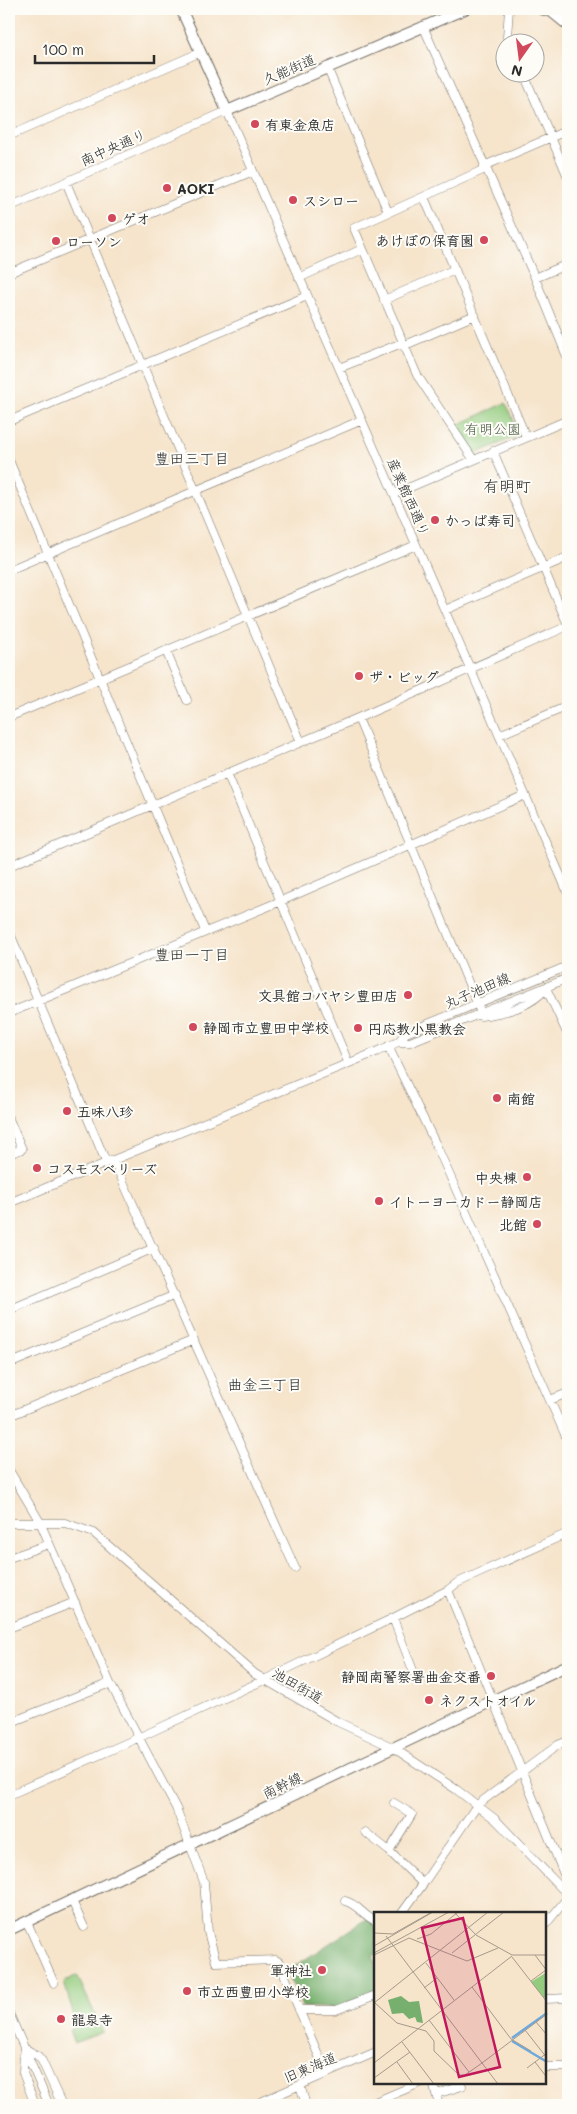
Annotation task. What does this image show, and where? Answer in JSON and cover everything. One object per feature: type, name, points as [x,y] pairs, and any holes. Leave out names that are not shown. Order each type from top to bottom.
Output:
[{"type":"main road","points":[[181,9],[227,111]]},
{"type":"main road","points":[[541,9],[552,12],[568,25]]},
{"type":"main road","name":"久能街道","points":[[227,111],[458,10]]},
{"type":"main road","name":"南幹線","points":[[9,1930],[568,1665]]},
{"type":"street","points":[[507,32],[509,9]]},
{"type":"street","points":[[423,26],[535,278],[568,359]]},
{"type":"street","points":[[9,136],[200,52]]},
{"type":"street","points":[[327,67],[388,212]]},
{"type":"street","points":[[527,82],[568,177]]},
{"type":"street","name":"産業館西通り","points":[[227,111],[568,893]]},
{"type":"street","name":"南中央通り","points":[[9,207],[227,111]]},
{"type":"street","points":[[473,459],[417,375],[402,344],[354,228],[568,130]]},
{"type":"street","points":[[9,273],[253,171]]},
{"type":"street","points":[[66,182],[302,742]]},
{"type":"street","points":[[424,197],[526,437]]},
{"type":"street","points":[[299,278],[362,249]]},
{"type":"street","points":[[535,278],[568,264]]},
{"type":"street","points":[[384,300],[455,269]]},
{"type":"street","points":[[9,421],[307,296]]},
{"type":"street","points":[[339,368],[475,315]]},
{"type":"street","points":[[9,570],[362,420]]},
{"type":"street","points":[[394,494],[568,420]]},
{"type":"street","points":[[9,866],[470,670],[568,625],[565,609],[544,567],[493,451]]},
{"type":"street","points":[[9,460],[205,931]]},
{"type":"street","points":[[9,717],[416,545]]},
{"type":"street","points":[[444,610],[568,557]]},
{"type":"street","points":[[166,651],[187,700]]},
{"type":"street","points":[[499,735],[568,706]]},
{"type":"street","points":[[358,718],[481,1013]]},
{"type":"street","points":[[227,773],[348,1062]]},
{"type":"street","points":[[9,1013],[281,901],[525,795]]},
{"type":"street","points":[[9,931],[108,1161],[117,1168],[154,1248],[295,1568]]},
{"type":"street","name":"丸子池田線","points":[[398,1042],[406,1033],[568,966]]},
{"type":"street","name":"丸子池田線","points":[[9,1203],[348,1062],[398,1042],[410,1042],[568,978]]},
{"type":"street","points":[[469,1018],[497,1014],[515,1008],[537,999],[546,988],[568,1035]]},
{"type":"street","points":[[388,1046],[438,1149],[568,1441]]},
{"type":"street","points":[[9,1119],[22,1149],[9,1154]]},
{"type":"street","points":[[9,1310],[154,1248]]},
{"type":"street","points":[[9,1364],[175,1295]]},
{"type":"street","points":[[9,1416],[194,1340]]},
{"type":"street","points":[[550,1400],[568,1393]]},
{"type":"street","points":[[9,1470],[40,1522],[110,1682],[176,1808],[204,1882],[208,1932],[216,1962],[276,1960],[279,1962],[326,2074]]},
{"type":"street","name":"池田街道","points":[[9,1523],[72,1524],[94,1532],[264,1680],[338,1722],[392,1747],[436,1775],[477,1805],[510,1834],[568,1896]]},
{"type":"street","points":[[9,1795],[264,1680],[393,1618],[448,1590],[457,1583],[568,1533]]},
{"type":"street","points":[[9,1558],[49,1544]]},
{"type":"street","points":[[448,1590],[568,1884]]},
{"type":"street","points":[[9,1628],[75,1602]]},
{"type":"street","points":[[393,1618],[414,1673]]},
{"type":"street","points":[[9,1723],[110,1682]]},
{"type":"street","points":[[403,1912],[477,1805],[522,1771],[568,1741]]},
{"type":"street","points":[[389,1851],[412,1814],[394,1803]]},
{"type":"street","points":[[365,1832],[389,1851],[423,1884]]},
{"type":"street","points":[[547,1923],[568,1896]]},
{"type":"street","points":[[72,1901],[84,1927]]},
{"type":"street","points":[[345,1901],[352,1902],[369,1919],[374,1920]]},
{"type":"street","points":[[27,1922],[54,1983]]},
{"type":"street","points":[[299,2010],[336,2010],[374,1997]]},
{"type":"street","points":[[547,1999],[568,1998]]},
{"type":"street","points":[[9,2013],[49,2105]]},
{"type":"street","points":[[24,2048],[23,2073],[35,2105]]},
{"type":"street","points":[[24,2048],[38,2056],[42,2061],[62,2105]]},
{"type":"street","name":"旧東海道","points":[[254,2105],[374,2053]]},
{"type":"street","points":[[547,2067],[568,2067]]},
{"type":"street","points":[[368,2105],[418,2084]]},
{"type":"street","points":[[433,2084],[439,2105]]},
{"type":"street","points":[[437,2094],[462,2086],[461,2084]]},
{"type":"street","points":[[300,2085],[306,2105]]},
{"type":"green space","name":"有明公園","points":[[506,403],[520,435],[473,455],[455,426]]},
{"type":"green space","points":[[367,1919],[374,1922],[374,1994],[336,2008],[302,2007],[287,1971]]},
{"type":"green space","points":[[77,1975],[103,2032],[74,2043],[69,2030],[77,2027],[64,1982]]},
{"type":"place","name":"有東金魚店","points":[[255,124]]},
{"type":"place","name":"AOKI","points":[[167,188]]},
{"type":"place","name":"スシロー","points":[[293,200]]},
{"type":"place","name":"ゲオ","points":[[112,218]]},
{"type":"place","name":"あけぼの保育園","points":[[484,240]]},
{"type":"place","name":"ローソン","points":[[56,241]]},
{"type":"place","name":"かっぱ寿司","points":[[435,520]]},
{"type":"place","name":"ザ・ビッグ","points":[[359,676]]},
{"type":"place","name":"文具館コバヤシ豊田店","points":[[408,995]]},
{"type":"place","name":"静岡市立豊田中学校","points":[[193,1027]]},
{"type":"place","name":"円応教小黒教会","points":[[358,1028]]},
{"type":"place","name":"南館","points":[[497,1098]]},
{"type":"place","name":"五味八珍","points":[[67,1111]]},
{"type":"place","name":"コスモスベリーズ","points":[[37,1168]]},
{"type":"place","name":"中央棟","points":[[527,1177]]},
{"type":"place","name":"イトーヨーカドー静岡店","points":[[379,1201]]},
{"type":"place","name":"北館","points":[[537,1224]]},
{"type":"place","name":"静岡南警察署曲金交番","points":[[491,1676]]},
{"type":"place","name":"ネクストオイル","points":[[429,1700]]},
{"type":"place","name":"軍神社","points":[[322,1970]]},
{"type":"place","name":"市立西豊田小学校","points":[[187,1991]]},
{"type":"place","name":"龍泉寺","points":[[61,2019]]},
{"type":"district","name":"豊田三丁目","points":[[192,458]]},
{"type":"district","name":"有明町","points":[[507,485]]},
{"type":"district","name":"豊田一丁目","points":[[192,954]]},
{"type":"district","name":"曲金三丁目","points":[[265,1384]]}]
